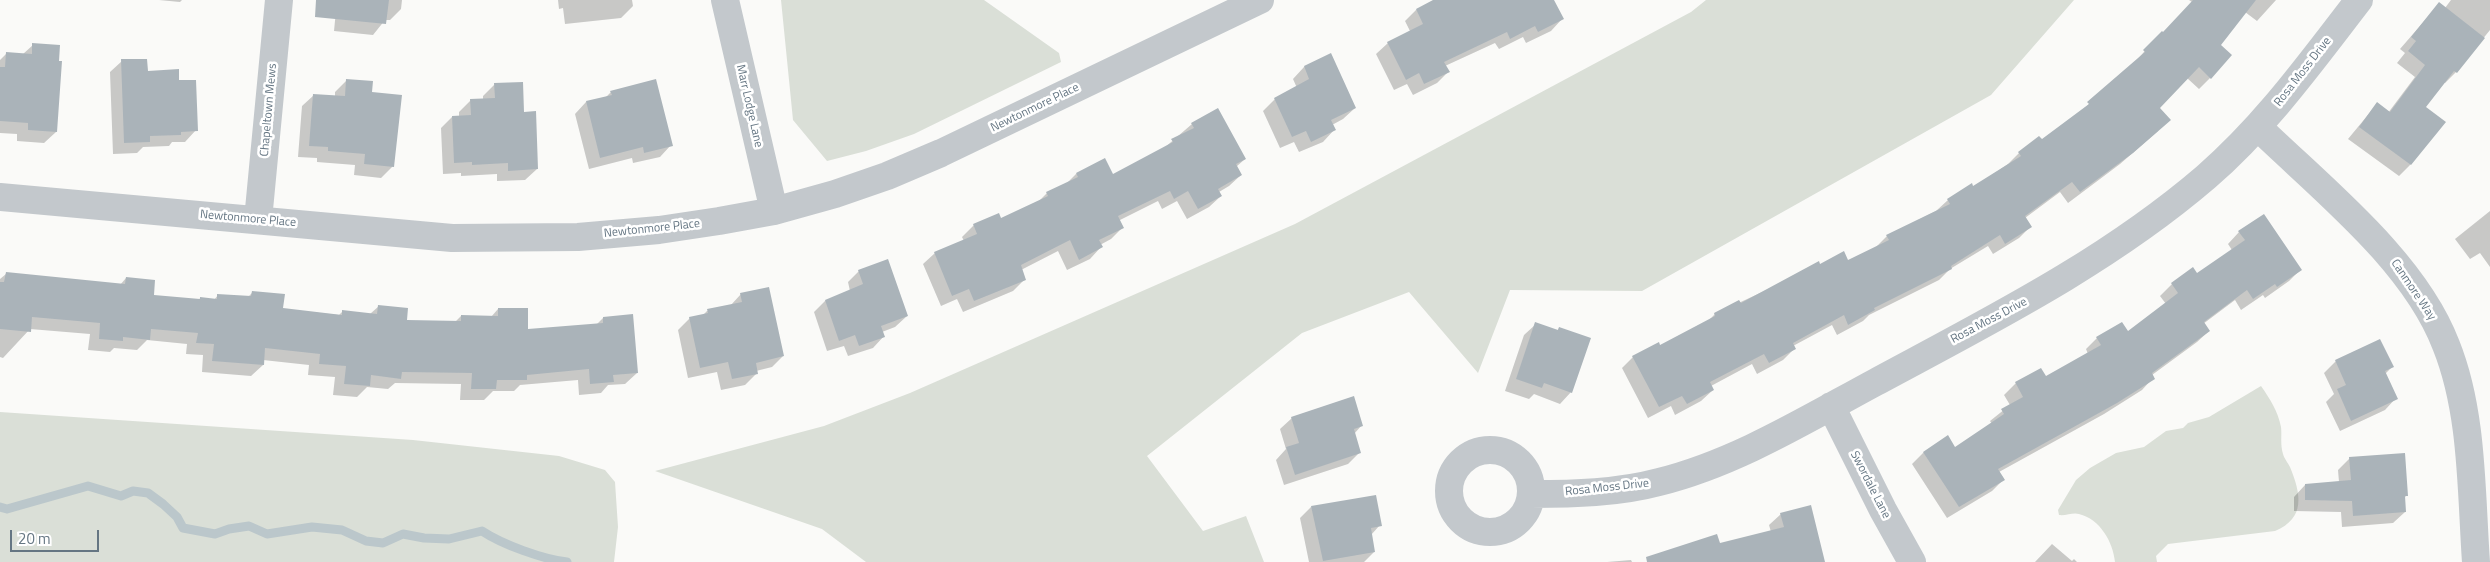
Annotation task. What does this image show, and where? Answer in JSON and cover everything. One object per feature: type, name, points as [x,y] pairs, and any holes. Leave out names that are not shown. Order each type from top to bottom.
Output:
[{"type":"street","name":"Chapeltown Mews","points":[[258,220],[279,0]]},
{"type":"street","name":"Marr Lodge Lane","points":[[725,0],[774,211]]},
{"type":"street","name":"Newtonmore Place","points":[[0,197],[452,238],[578,237],[659,230],[774,211],[835,194],[941,153],[1260,0]]},
{"type":"street","name":"Rosa Moss Drive","points":[[1531,494],[1567,494],[1631,488],[1661,482],[1723,459],[1831,406],[2072,275],[2140,228],[2206,178],[2259,128],[2360,0]]},
{"type":"street","name":"Canmore Way","points":[[2259,128],[2396,263],[2424,302],[2446,344],[2461,396],[2468,450],[2476,562]]},
{"type":"street","name":"Swordale Lane","points":[[1831,406],[1882,510],[1912,562]]},
{"type":"shaded area","points":[[781,0],[984,0],[1059,53],[1061,62],[914,134],[866,151],[827,161],[793,120]]},
{"type":"shaded area","points":[[1706,0],[2074,0],[1991,95],[1642,291],[1510,290],[1478,373],[1409,292],[1302,333],[1147,456],[1203,531],[1246,516],[1264,562],[866,562],[822,529],[655,471],[824,426],[910,393],[1295,224],[1691,12]]},
{"type":"shaded area","points":[[2261,386],[2278,416],[2281,427],[2282,451],[2297,487],[2298,504],[2296,512],[2285,526],[2275,531],[2168,544],[2156,556],[2157,562],[2115,562],[2108,539],[2099,526],[2086,517],[2077,514],[2059,515],[2058,510],[2076,480],[2090,468],[2116,453],[2144,447],[2166,431],[2183,428],[2188,423],[2209,417]]},
{"type":"shaded area","points":[[0,412],[413,440],[559,456],[605,470],[615,482],[618,527],[614,562],[0,562]]},
{"type":"building","points":[[316,0],[389,0],[386,24],[315,17]]},
{"type":"building","points":[[1433,0],[1554,0],[1564,19],[1538,32],[1535,26],[1510,39],[1507,32],[1444,62],[1450,72],[1424,84],[1419,73],[1406,80],[1387,42],[1423,24],[1416,9]]},
{"type":"building","points":[[2193,0],[2256,0],[2221,45],[2232,55],[2211,79],[2199,67],[2160,108],[2171,120],[2133,153],[2080,192],[2072,182],[2025,216],[2032,227],[2005,244],[2000,235],[1951,266],[1952,269],[1874,308],[1875,310],[1848,325],[1844,315],[1793,343],[1796,349],[1769,363],[1764,354],[1710,382],[1714,390],[1687,404],[1682,396],[1659,407],[1632,356],[1659,342],[1660,345],[1715,316],[1714,313],[1739,300],[1741,303],[1819,261],[1820,264],[1844,251],[1848,260],[1889,240],[1886,235],[1950,204],[1947,199],[1972,183],[1973,186],[2021,156],[2018,152],[2039,136],[2042,139],[2089,104],[2087,102],[2145,52],[2143,50]]},
{"type":"building","points":[[2439,2],[2485,38],[2457,73],[2454,71],[2426,107],[2446,122],[2411,165],[2359,127],[2377,102],[2390,112],[2425,65],[2408,51],[2416,41],[2411,37]]},
{"type":"building","points":[[32,43],[60,45],[59,61],[62,61],[57,132],[28,130],[28,123],[0,121],[0,67],[5,67],[6,52],[32,54]]},
{"type":"building","points":[[1331,53],[1356,108],[1331,120],[1336,130],[1311,142],[1306,131],[1292,137],[1274,98],[1309,79],[1304,66]]},
{"type":"building","points":[[121,59],[147,59],[148,71],[179,69],[179,80],[196,80],[198,131],[181,132],[181,135],[150,136],[150,142],[124,143]]},
{"type":"building","points":[[346,79],[373,81],[372,92],[402,95],[394,167],[364,164],[365,154],[328,151],[328,147],[309,146],[313,94],[345,96]]},
{"type":"building","points":[[656,79],[673,146],[644,153],[643,147],[600,158],[586,101],[612,95],[610,91]]},
{"type":"building","points":[[523,82],[524,112],[536,111],[538,169],[508,171],[508,163],[472,165],[472,162],[454,163],[452,116],[471,115],[470,99],[495,98],[494,83]]},
{"type":"building","points":[[1218,108],[1246,159],[1236,164],[1242,175],[1218,189],[1222,196],[1198,209],[1188,191],[1174,199],[1170,191],[1118,216],[1124,228],[1099,240],[1103,247],[1079,260],[1070,240],[1021,265],[1026,280],[974,301],[969,289],[952,296],[934,252],[977,234],[973,224],[999,213],[1001,218],[1048,196],[1046,192],[1078,177],[1076,173],[1105,158],[1113,174],[1173,142],[1171,139],[1194,128],[1191,123]]},
{"type":"building","points":[[2264,214],[2302,270],[2277,287],[2275,284],[2253,299],[2247,290],[2204,322],[2210,331],[2152,373],[2155,379],[2117,403],[1998,469],[2005,480],[1959,507],[1923,452],[1948,435],[1955,447],[2004,414],[2001,409],[2023,397],[2015,382],[2041,368],[2046,376],[2101,345],[2096,337],[2122,322],[2128,331],[2178,293],[2171,283],[2193,267],[2197,273],[2245,240],[2238,231]]},
{"type":"building","points":[[888,259],[908,316],[881,326],[885,337],[859,346],[855,335],[839,341],[825,300],[863,284],[858,270]]},
{"type":"building","points":[[6,272],[125,284],[126,277],[155,280],[154,295],[200,299],[200,297],[217,299],[217,294],[251,296],[252,291],[285,294],[283,308],[342,315],[342,310],[377,314],[378,305],[408,308],[407,320],[461,321],[461,315],[498,316],[498,308],[528,308],[528,329],[603,323],[603,317],[633,314],[638,373],[613,375],[614,382],[590,384],[589,369],[527,375],[527,380],[497,380],[496,389],[471,389],[472,373],[402,372],[401,379],[371,375],[370,386],[344,384],[346,366],[319,364],[320,354],[265,348],[264,365],[212,361],[214,344],[196,343],[198,333],[151,329],[150,340],[123,337],[123,341],[99,339],[100,323],[32,317],[31,332],[0,329],[0,282],[4,282]]},
{"type":"building","points":[[769,287],[784,356],[756,363],[758,374],[732,379],[728,362],[700,368],[689,317],[708,313],[707,309],[742,302],[740,293]]},
{"type":"building","points":[[1535,322],[1558,330],[1559,327],[1591,338],[1572,393],[1544,383],[1542,388],[1516,379]]},
{"type":"building","points":[[2380,339],[2394,367],[2385,371],[2398,399],[2351,421],[2337,389],[2346,385],[2335,360]]},
{"type":"building","points":[[1354,396],[1363,426],[1354,429],[1361,453],[1295,475],[1286,447],[1299,443],[1291,417]]},
{"type":"building","points":[[2405,453],[2408,496],[2405,496],[2406,512],[2353,516],[2352,501],[2305,500],[2305,484],[2351,480],[2349,457]]},
{"type":"building","points":[[1376,495],[1382,526],[1371,528],[1375,552],[1323,561],[1311,506]]},
{"type":"building","points":[[1811,505],[1825,562],[1647,562],[1646,557],[1717,534],[1720,543],[1784,527],[1780,513]]},
{"type":"waterway","points":[[0,507],[7,509],[88,486],[121,496],[133,491],[148,493],[177,517],[183,528],[215,534],[229,529],[249,526],[267,534],[312,527],[342,530],[366,541],[383,543],[403,534],[424,538],[449,539],[482,531],[523,551],[567,562]]}]
